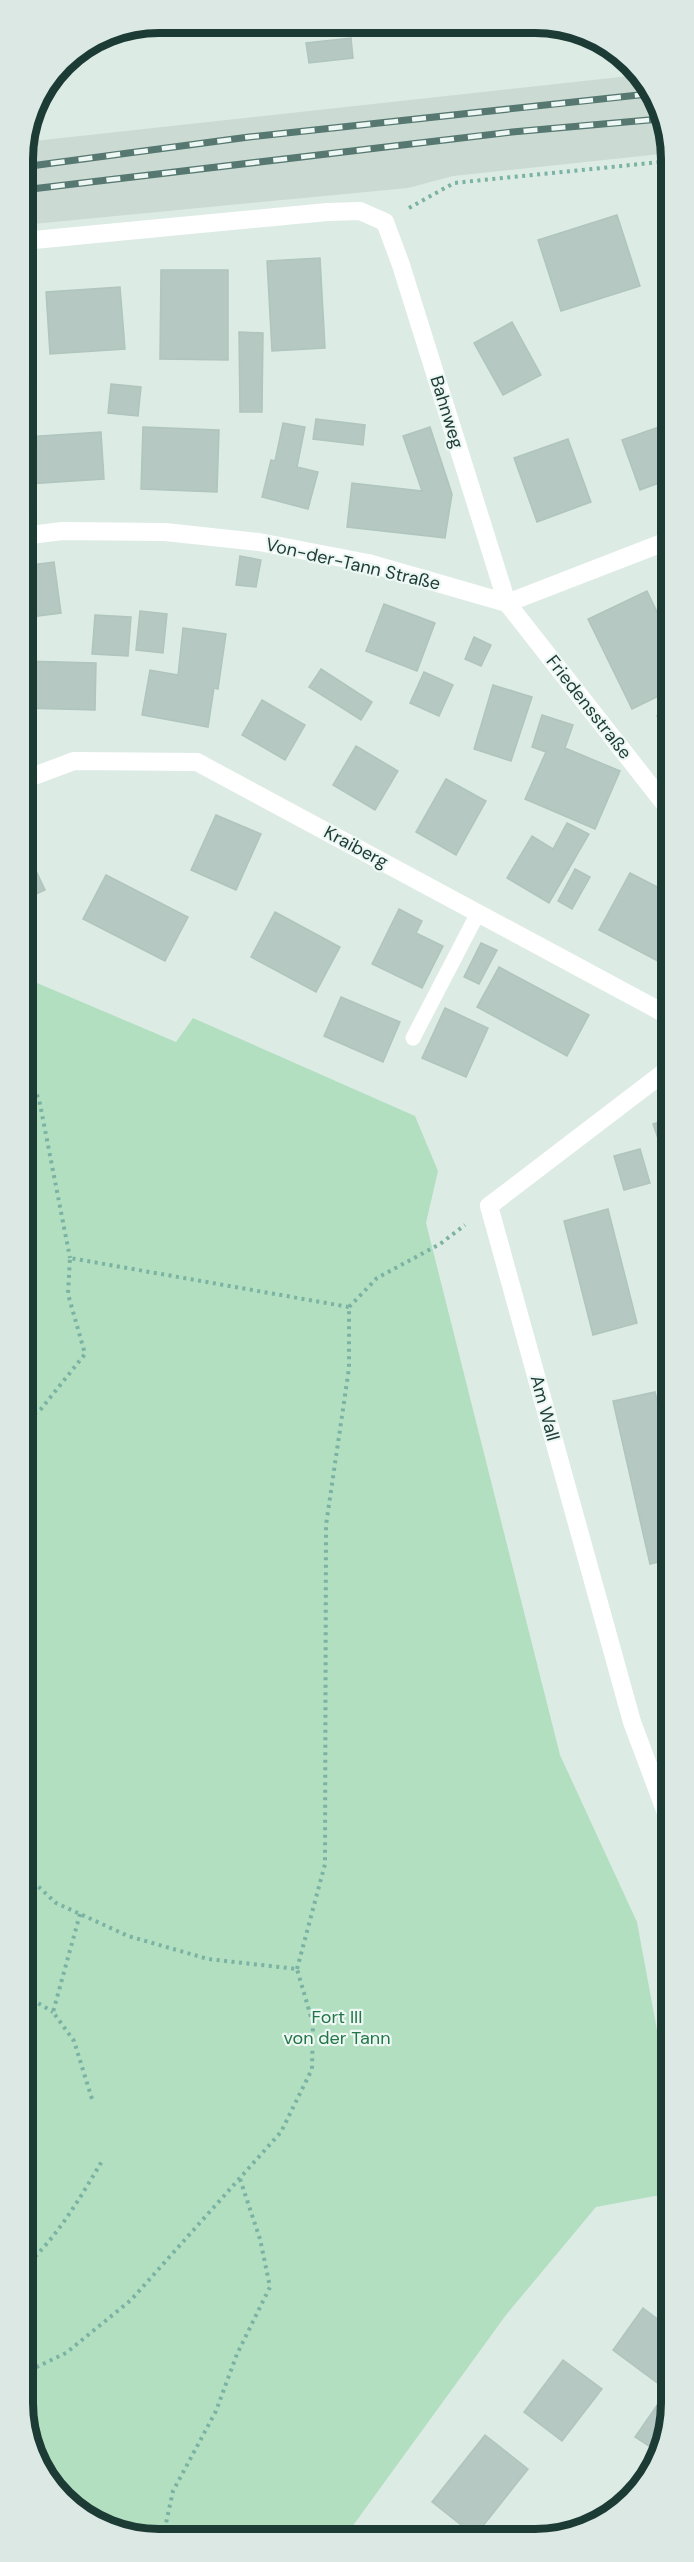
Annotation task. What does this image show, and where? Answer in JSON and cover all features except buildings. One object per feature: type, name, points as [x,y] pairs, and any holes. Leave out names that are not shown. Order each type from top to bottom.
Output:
[{"type":"street","points":[[33,241],[327,212],[360,211],[385,222]]},
{"type":"street","name":"Bahnweg","points":[[385,222],[401,265],[507,603]]},
{"type":"street","name":"Von-der-Tann Straße","points":[[33,535],[62,531],[165,532],[259,542],[368,563],[507,603]]},
{"type":"street","points":[[507,603],[661,543]]},
{"type":"street","name":"Friedensstraße","points":[[507,603],[661,800]]},
{"type":"street","name":"Kraiberg","points":[[33,776],[74,760],[196,762],[661,1012]]},
{"type":"street","points":[[489,1206],[661,1075]]},
{"type":"street","name":"Am Wall","points":[[489,1206],[632,1722],[661,1799]]},
{"type":"lane","points":[[413,1038],[478,913]]},
{"type":"path","points":[[385,222],[454,183],[661,162]]},
{"type":"path","points":[[33,1087],[39,1099],[70,1258],[68,1294],[85,1354],[41,1409],[33,1415]]},
{"type":"path","points":[[33,2369],[66,2353],[131,2300],[281,2132],[312,2068],[313,2024],[297,1969],[325,1864],[326,1525],[350,1368],[349,1307],[377,1278],[440,1244],[489,1206]]},
{"type":"path","points":[[70,1258],[349,1307]]},
{"type":"path","points":[[33,1882],[56,1903],[128,1936],[208,1959],[297,1969]]},
{"type":"path","points":[[53,2012],[80,1914]]},
{"type":"path","points":[[33,2002],[53,2012],[74,2041],[92,2099]]},
{"type":"path","points":[[33,2259],[40,2253],[82,2195],[102,2161]]},
{"type":"path","points":[[165,2529],[173,2491],[216,2411],[237,2354],[270,2287],[260,2239],[239,2178]]},
{"type":"shaded area","points":[[629,76],[648,103],[657,126],[661,154],[453,176],[408,188],[33,224],[34,141]]},
{"type":"green space","name":"Fort III von der Tann","points":[[33,981],[176,1042],[193,1018],[415,1116],[438,1171],[426,1223],[560,1755],[637,1922],[661,2052],[661,2195],[596,2207],[506,2315],[351,2529],[134,2527],[103,2516],[76,2498],[54,2473],[40,2444],[35,2428],[33,2403]]},
{"type":"railway","points":[[33,166],[249,137],[643,95]]},
{"type":"railway","points":[[33,189],[512,132],[655,119]]}]
